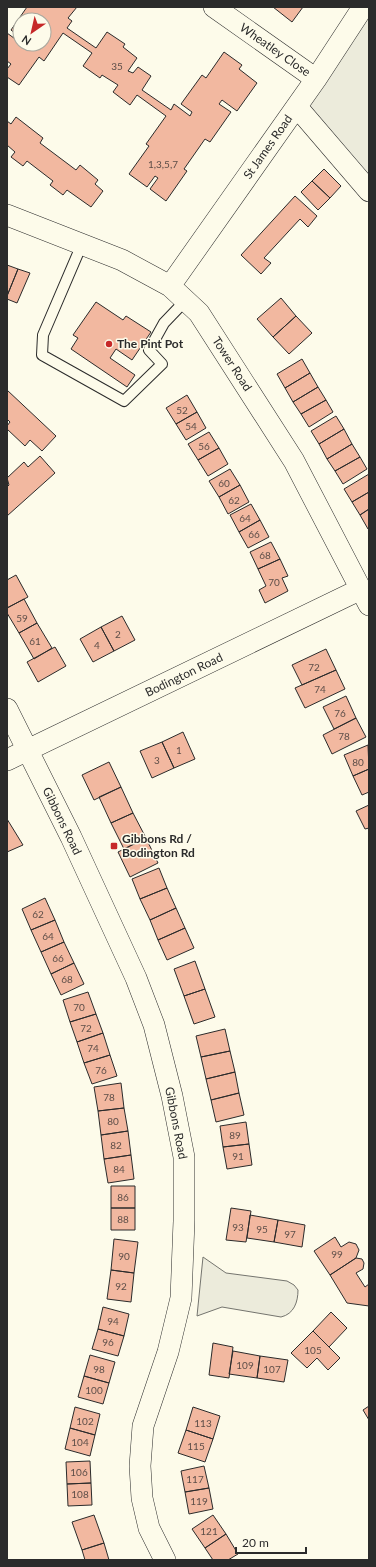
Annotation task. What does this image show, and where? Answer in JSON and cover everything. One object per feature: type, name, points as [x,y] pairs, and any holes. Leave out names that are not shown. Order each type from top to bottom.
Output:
[{"type":"street","name":"Wheatley Close","points":[[214,7],[316,79]]},
{"type":"street","name":"St James Road","points":[[170,286],[297,107],[363,7]]},
{"type":"street","points":[[297,107],[369,191]]},
{"type":"street","name":"Tower Road","points":[[7,216],[122,260],[170,286],[199,313],[294,461],[365,597]]},
{"type":"street","name":"Bodington Road","points":[[7,760],[365,597]]},
{"type":"street","name":"Gibbons Road","points":[[7,710],[70,837],[136,978],[154,1025],[172,1096],[184,1158],[184,1221],[180,1298],[168,1352],[144,1426],[140,1466],[142,1498],[149,1528],[165,1560]]},
{"type":"lane","points":[[82,244],[43,335],[42,355],[124,401],[162,364],[149,350],[164,323],[186,300]]},
{"type":"shaded area","points":[[369,14],[369,184],[309,106]]},
{"type":"shaded area","points":[[203,1257],[226,1273],[287,1281],[294,1285],[298,1290],[294,1307],[289,1313],[281,1317],[222,1307],[197,1316]]},
{"type":"building","points":[[27,7],[77,7],[68,18],[72,21],[67,28],[96,48],[107,32],[125,44],[123,47],[137,58],[128,71],[133,73],[138,67],[151,76],[142,90],[171,110],[174,104],[190,116],[192,112],[181,104],[202,75],[206,78],[224,52],[242,65],[239,69],[257,83],[237,111],[222,100],[219,104],[231,112],[210,142],[205,139],[184,169],[187,171],[166,201],[150,189],[158,178],[155,176],[147,187],[129,174],[149,146],[146,144],[166,116],[137,95],[130,105],[113,92],[118,85],[102,75],[100,78],[83,66],[92,53],[63,33],[52,49],[52,12],[24,12]]},
{"type":"building","points":[[273,7],[303,7],[292,22]]},
{"type":"building","points":[[7,33],[12,37],[12,52],[50,52],[44,61],[39,57],[19,85],[7,77],[7,69],[11,64],[7,61]]},
{"type":"building","points":[[16,117],[43,138],[40,143],[76,170],[80,165],[98,180],[95,184],[103,191],[91,207],[67,190],[63,195],[50,185],[53,181],[27,161],[23,166],[11,157],[15,152],[7,145],[7,121],[11,124]]},
{"type":"building","points":[[324,169],[341,186],[330,198],[312,181]]},
{"type":"building","points":[[312,181],[330,198],[318,210],[301,192]]},
{"type":"building","points":[[295,196],[317,216],[308,227],[300,219],[264,258],[271,263],[261,274],[241,255]]},
{"type":"building","points":[[7,265],[18,269],[7,296]]},
{"type":"building","points":[[18,269],[30,273],[17,303],[7,299],[7,296]]},
{"type":"building","points":[[281,298],[296,316],[273,337],[257,319]]},
{"type":"building","name":"The Pint Pot","points":[[96,302],[123,320],[126,316],[151,332],[132,360],[116,349],[110,358],[135,375],[127,387],[71,349],[78,338],[73,335]]},
{"type":"building","points":[[296,316],[312,333],[289,354],[273,337]]},
{"type":"building","points":[[302,359],[310,373],[285,388],[277,374]]},
{"type":"building","points":[[310,373],[318,387],[293,402],[285,388]]},
{"type":"building","points":[[318,387],[326,400],[301,414],[293,402]]},
{"type":"building","points":[[7,390],[56,436],[42,451],[30,440],[25,446],[7,429],[10,422],[7,419]]},
{"type":"building","points":[[187,395],[197,412],[176,424],[166,408]]},
{"type":"building","points":[[326,400],[333,412],[309,427],[301,414]]},
{"type":"building","points":[[197,412],[206,428],[186,440],[176,424]]},
{"type":"building","points":[[336,416],[344,429],[319,444],[311,431]]},
{"type":"building","points":[[344,429],[352,444],[327,459],[319,444]]},
{"type":"building","points":[[209,432],[219,448],[198,460],[188,444]]},
{"type":"building","points":[[352,444],[360,457],[335,471],[327,459]]},
{"type":"building","points":[[219,448],[228,464],[208,476],[198,460]]},
{"type":"building","points":[[40,456],[55,473],[7,516],[7,487],[9,485],[7,478],[24,462],[28,467]]},
{"type":"building","points":[[360,457],[367,469],[343,484],[335,471]]},
{"type":"building","points":[[230,469],[240,485],[219,497],[209,481]]},
{"type":"building","points":[[369,474],[369,492],[352,502],[344,489]]},
{"type":"building","points":[[240,485],[249,502],[228,514],[219,497]]},
{"type":"building","points":[[369,492],[369,509],[360,515],[352,502]]},
{"type":"building","points":[[251,504],[260,520],[239,532],[230,515]]},
{"type":"building","points":[[369,509],[369,528],[368,529],[360,515]]},
{"type":"building","points":[[260,520],[269,537],[248,548],[239,532]]},
{"type":"building","points":[[271,542],[280,559],[258,569],[250,552]]},
{"type":"building","points":[[280,559],[288,576],[282,578],[288,591],[265,603],[259,590],[266,586],[258,569]]},
{"type":"building","points":[[16,575],[28,597],[7,608],[7,580]]},
{"type":"building","points":[[24,599],[37,623],[19,633],[7,613],[7,608]]},
{"type":"building","points":[[122,616],[135,640],[114,651],[101,627]]},
{"type":"building","points":[[37,623],[52,648],[34,659],[19,633]]},
{"type":"building","points":[[101,627],[114,651],[93,662],[80,639]]},
{"type":"building","points":[[55,647],[66,666],[38,682],[27,662]]},
{"type":"building","points":[[326,649],[336,670],[302,685],[292,665]]},
{"type":"building","points":[[336,670],[345,689],[305,708],[295,688]]},
{"type":"building","points":[[346,696],[356,718],[334,729],[323,707]]},
{"type":"building","points":[[356,718],[366,737],[332,754],[323,735]]},
{"type":"building","points":[[183,732],[195,759],[174,768],[162,742]]},
{"type":"building","points":[[162,742],[174,768],[152,778],[140,751]]},
{"type":"building","points":[[368,745],[369,769],[353,776],[344,755]]},
{"type":"building","points":[[109,762],[121,787],[94,800],[82,775]]},
{"type":"building","points":[[369,769],[369,792],[362,795],[353,776]]},
{"type":"building","points":[[121,787],[133,813],[111,823],[99,797]]},
{"type":"building","points":[[369,805],[369,828],[365,829],[356,811]]},
{"type":"building","points":[[133,813],[146,838],[124,849],[111,823]]},
{"type":"building","points":[[7,819],[23,845],[7,852]]},
{"type":"building","points":[[146,838],[158,863],[130,877],[118,852]]},
{"type":"building","points":[[159,868],[167,888],[140,899],[132,879]]},
{"type":"building","points":[[167,888],[176,908],[150,920],[140,899]]},
{"type":"building","points":[[45,898],[55,920],[31,930],[22,909]]},
{"type":"building","points":[[176,908],[185,928],[158,940],[150,920]]},
{"type":"building","points":[[55,920],[64,942],[41,952],[31,930]]},
{"type":"building","points":[[185,928],[194,948],[167,960],[158,940]]},
{"type":"building","points":[[64,942],[74,963],[51,974],[41,952]]},
{"type":"building","points":[[195,961],[205,989],[184,996],[174,969]]},
{"type":"building","points":[[74,963],[84,984],[61,995],[51,974]]},
{"type":"building","points":[[205,989],[215,1017],[194,1024],[184,996]]},
{"type":"building","points":[[88,992],[96,1014],[70,1022],[63,1000]]},
{"type":"building","points":[[96,1014],[103,1033],[77,1042],[70,1022]]},
{"type":"building","points":[[225,1029],[230,1051],[201,1057],[196,1036]]},
{"type":"building","points":[[103,1033],[110,1055],[84,1063],[77,1042]]},
{"type":"building","points":[[230,1051],[235,1072],[206,1079],[201,1057]]},
{"type":"building","points":[[110,1055],[117,1076],[92,1084],[84,1063]]},
{"type":"building","points":[[235,1072],[239,1093],[211,1100],[206,1079]]},
{"type":"building","points":[[121,1083],[124,1108],[98,1111],[94,1087]]},
{"type":"building","points":[[239,1093],[244,1115],[216,1122],[211,1100]]},
{"type":"building","points":[[124,1108],[128,1131],[101,1135],[98,1111]]},
{"type":"building","points":[[246,1122],[249,1144],[223,1147],[220,1126]]},
{"type":"building","points":[[128,1131],[131,1155],[104,1159],[101,1135]]},
{"type":"building","points":[[249,1144],[252,1165],[227,1169],[223,1147]]},
{"type":"building","points":[[131,1155],[134,1179],[108,1183],[104,1159]]},
{"type":"building","points":[[111,1186],[135,1186],[135,1208],[111,1208]]},
{"type":"building","points":[[111,1208],[135,1208],[135,1230],[111,1230]]},
{"type":"building","points":[[231,1208],[251,1211],[246,1242],[226,1240]]},
{"type":"building","points":[[250,1215],[278,1220],[274,1242],[247,1238]]},
{"type":"building","points":[[278,1220],[305,1225],[302,1247],[274,1242]]},
{"type":"building","points":[[335,1237],[341,1247],[349,1242],[356,1244],[359,1250],[356,1258],[330,1275],[314,1251]]},
{"type":"building","points":[[114,1239],[138,1242],[134,1273],[111,1270]]},
{"type":"building","points":[[356,1258],[362,1259],[364,1263],[363,1269],[356,1273],[365,1287],[369,1284],[369,1306],[347,1303],[330,1275]]},
{"type":"building","points":[[111,1270],[134,1273],[131,1302],[107,1299]]},
{"type":"building","points":[[103,1307],[129,1314],[124,1336],[98,1329]]},
{"type":"building","points":[[331,1312],[347,1328],[329,1347],[313,1331]]},
{"type":"building","points":[[98,1329],[124,1336],[118,1356],[92,1349]]},
{"type":"building","points":[[313,1331],[340,1358],[328,1370],[317,1358],[307,1368],[291,1353]]},
{"type":"building","points":[[213,1343],[233,1347],[229,1378],[209,1375]]},
{"type":"building","points":[[233,1351],[260,1356],[257,1378],[229,1374]]},
{"type":"building","points":[[90,1355],[115,1362],[109,1383],[84,1376]]},
{"type":"building","points":[[260,1356],[288,1360],[284,1382],[257,1378]]},
{"type":"building","points":[[84,1376],[109,1383],[103,1404],[78,1397]]},
{"type":"building","points":[[369,1406],[369,1420],[363,1410]]},
{"type":"building","points":[[75,1407],[100,1414],[95,1435],[70,1428]]},
{"type":"building","points":[[193,1407],[220,1416],[213,1439],[186,1430]]},
{"type":"building","points":[[70,1428],[95,1435],[90,1456],[65,1449]]},
{"type":"building","points":[[186,1430],[213,1439],[205,1462],[178,1453]]},
{"type":"building","points":[[90,1461],[91,1483],[67,1484],[66,1462]]},
{"type":"building","points":[[204,1466],[209,1488],[185,1492],[181,1471]]},
{"type":"building","points":[[91,1483],[92,1505],[68,1506],[67,1484]]},
{"type":"building","points":[[209,1488],[213,1509],[189,1514],[185,1492]]},
{"type":"building","points":[[94,1515],[104,1543],[82,1550],[72,1522]]},
{"type":"building","points":[[213,1515],[226,1534],[205,1548],[192,1529]]},
{"type":"building","points":[[226,1534],[238,1554],[228,1560],[213,1560],[205,1548]]},
{"type":"building","points":[[104,1543],[109,1560],[85,1560],[82,1550]]},
{"type":"place","name":"The Pint Pot","points":[[109,344]]},
{"type":"place","name":"Gibbons Rd / Bodington Rd","points":[[114,846]]}]
